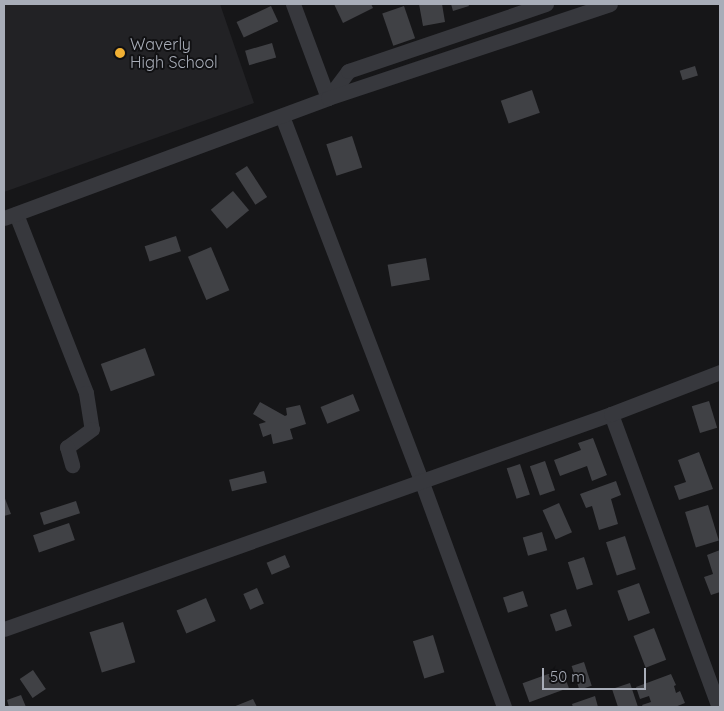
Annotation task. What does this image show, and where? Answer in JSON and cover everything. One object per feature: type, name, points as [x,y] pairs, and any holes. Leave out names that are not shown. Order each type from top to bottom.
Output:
[{"type":"street","points":[[293,4],[328,98]]},
{"type":"street","points":[[328,98],[348,71],[546,4]]},
{"type":"street","points":[[72,465],[67,447],[92,429],[86,393],[10,216],[328,98],[610,4]]},
{"type":"street","points":[[282,116],[421,480],[504,707]]},
{"type":"street","points":[[4,629],[146,581],[421,480],[611,414],[720,372]]},
{"type":"street","points":[[611,414],[719,707]]},
{"type":"shaded area","name":"Waverly High School","points":[[4,4],[220,4],[254,103],[4,192]]},
{"type":"building","points":[[334,4],[371,4],[373,8],[343,23]]},
{"type":"building","points":[[419,4],[442,4],[445,22],[423,26]]},
{"type":"building","points":[[451,4],[468,4],[469,6],[453,11]]},
{"type":"building","points":[[271,6],[278,21],[244,37],[237,22]]},
{"type":"building","points":[[404,6],[415,38],[393,46],[382,13]]},
{"type":"building","points":[[272,43],[276,57],[249,65],[245,51]]},
{"type":"building","points":[[695,66],[698,76],[683,80],[680,71]]},
{"type":"building","points":[[532,90],[540,113],[509,123],[501,101]]},
{"type":"building","points":[[352,136],[362,167],[337,176],[326,144]]},
{"type":"building","points":[[247,166],[267,197],[255,205],[235,174]]},
{"type":"building","points":[[233,191],[249,210],[227,229],[211,210]]},
{"type":"building","points":[[176,236],[181,251],[150,261],[145,246]]},
{"type":"building","points":[[211,247],[229,290],[206,300],[188,257]]},
{"type":"building","points":[[426,258],[430,280],[391,286],[388,265]]},
{"type":"building","points":[[145,348],[155,375],[111,391],[101,364]]},
{"type":"building","points":[[353,394],[360,411],[327,424],[321,407]]},
{"type":"building","points":[[709,401],[717,428],[700,433],[692,406]]},
{"type":"building","points":[[260,402],[285,416],[287,415],[286,408],[300,405],[306,424],[290,429],[293,439],[273,444],[271,434],[263,437],[259,424],[266,422],[253,414]]},
{"type":"building","points":[[593,438],[607,475],[592,481],[587,466],[560,476],[554,460],[581,450],[578,443]]},
{"type":"building","points":[[699,452],[713,489],[679,500],[674,486],[686,482],[678,460]]},
{"type":"building","points":[[545,461],[555,490],[540,496],[530,466]]},
{"type":"building","points":[[520,464],[530,494],[517,499],[507,468]]},
{"type":"building","points":[[264,471],[267,483],[232,491],[229,480]]},
{"type":"building","points":[[616,481],[621,495],[611,499],[618,524],[599,530],[592,506],[586,508],[580,494]]},
{"type":"building","points":[[4,496],[11,514],[4,516]]},
{"type":"building","points":[[76,501],[80,513],[44,525],[40,513]]},
{"type":"building","points":[[559,503],[572,532],[556,540],[543,510]]},
{"type":"building","points":[[708,505],[719,540],[696,547],[685,512]]},
{"type":"building","points":[[69,523],[75,540],[39,552],[33,535]]},
{"type":"building","points":[[542,532],[547,550],[528,556],[523,538]]},
{"type":"building","points":[[625,536],[636,569],[617,575],[606,542]]},
{"type":"building","points":[[720,550],[720,592],[711,595],[704,577],[713,574],[707,555]]},
{"type":"building","points":[[285,555],[290,567],[272,575],[267,563]]},
{"type":"building","points":[[584,557],[593,585],[577,590],[568,562]]},
{"type":"building","points":[[639,583],[650,613],[628,621],[617,591]]},
{"type":"building","points":[[257,588],[264,604],[250,610],[243,594]]},
{"type":"building","points":[[523,591],[528,606],[508,613],[503,597]]},
{"type":"building","points":[[206,598],[216,621],[186,634],[177,611]]},
{"type":"building","points":[[566,609],[572,626],[556,632],[550,615]]},
{"type":"building","points":[[123,622],[135,662],[102,672],[90,632]]},
{"type":"building","points":[[654,628],[666,660],[646,668],[633,636]]},
{"type":"building","points":[[433,635],[444,672],[424,678],[413,641]]},
{"type":"building","points":[[584,662],[592,686],[579,690],[572,666]]},
{"type":"building","points":[[562,669],[569,688],[529,702],[523,683]]},
{"type":"building","points":[[33,670],[46,689],[33,698],[20,679]]},
{"type":"building","points":[[671,674],[676,685],[674,686],[676,693],[680,691],[685,703],[675,707],[643,707],[642,705],[651,702],[649,696],[640,699],[636,687]]},
{"type":"building","points":[[630,683],[638,707],[618,707],[612,689]]},
{"type":"building","points":[[21,695],[26,707],[9,707],[7,700]]},
{"type":"building","points":[[595,696],[598,707],[573,707],[572,704]]},
{"type":"building","points":[[253,699],[257,707],[233,707]]},
{"type":"place","name":"Waverly High School","points":[[120,53]]}]
